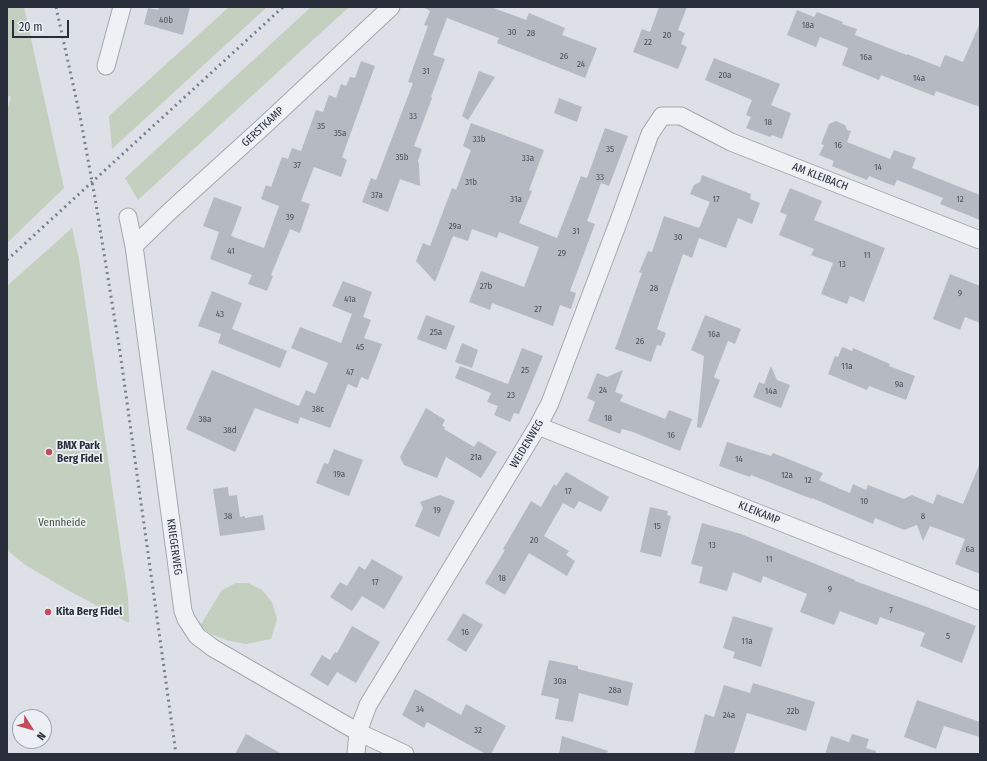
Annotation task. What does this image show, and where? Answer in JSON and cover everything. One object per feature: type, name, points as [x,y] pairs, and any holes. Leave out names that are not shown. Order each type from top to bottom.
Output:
[{"type":"street","points":[[106,66],[122,7]]},
{"type":"street","name":"GERSTKAMP","points":[[134,246],[391,7]]},
{"type":"street","name":"AM KLEIBACH","points":[[662,116],[682,116],[731,142],[980,240]]},
{"type":"street","name":"WEIDENWEG","points":[[356,754],[358,732],[368,705],[538,426],[553,396],[650,134],[662,116]]},
{"type":"street","name":"KRIEGERWEG","points":[[128,218],[134,246],[182,603],[186,619],[197,636],[213,648],[358,732],[405,754]]},
{"type":"street","name":"KLEIKAMP","points":[[538,426],[980,601]]},
{"type":"green space","points":[[7,7],[24,7],[64,188],[7,243],[7,111],[11,97],[7,95]]},
{"type":"green space","points":[[229,7],[267,7],[112,149],[109,116]]},
{"type":"green space","points":[[311,7],[349,7],[138,200],[125,178]]},
{"type":"green space","name":"Vennheide","points":[[72,228],[79,259],[128,597],[129,623],[64,588],[24,564],[7,550],[7,286]]},
{"type":"green space","points":[[236,583],[248,583],[262,590],[272,602],[277,619],[271,639],[246,644],[226,640],[211,634],[200,626],[222,590]]},
{"type":"building","points":[[159,7],[190,7],[183,35],[144,24],[148,8],[158,10]]},
{"type":"building","points":[[423,7],[491,7],[526,20],[529,13],[565,28],[562,35],[597,48],[585,78],[497,43],[499,38],[447,18],[433,55],[445,59],[414,146],[422,149],[418,161],[420,186],[400,179],[388,212],[362,202],[371,178],[376,180],[413,83],[408,82],[428,26],[424,25],[430,11]]},
{"type":"building","points":[[659,7],[687,7],[678,30],[685,33],[681,44],[687,47],[678,69],[633,52],[642,29],[650,32]]},
{"type":"building","points":[[797,10],[814,17],[817,12],[843,22],[842,24],[857,29],[855,35],[940,67],[945,55],[963,62],[980,23],[980,107],[936,91],[934,96],[881,75],[879,80],[842,65],[848,48],[820,37],[816,47],[787,35]]},
{"type":"building","points":[[714,58],[780,84],[771,105],[791,113],[782,139],[772,135],[770,137],[746,128],[751,117],[746,115],[752,100],[705,80]]},
{"type":"building","points":[[361,61],[375,66],[342,157],[347,160],[341,177],[314,167],[301,201],[310,204],[300,233],[290,229],[271,275],[273,276],[267,291],[248,284],[252,275],[210,259],[219,232],[203,226],[214,197],[242,207],[231,236],[264,248],[279,206],[261,199],[266,185],[271,187],[282,157],[288,159],[292,148],[301,151],[316,110],[323,112],[329,95],[336,98],[341,84],[346,86],[350,77],[355,78]]},
{"type":"building","points":[[479,71],[495,77],[468,120],[462,116]]},
{"type":"building","points":[[559,98],[582,107],[577,122],[554,113]]},
{"type":"building","points":[[836,121],[845,125],[847,130],[851,131],[847,142],[890,159],[894,150],[916,158],[912,168],[980,195],[980,220],[940,204],[943,198],[897,180],[894,186],[869,176],[867,180],[832,166],[834,161],[819,155],[824,145],[821,144],[829,124]]},
{"type":"building","points":[[471,123],[544,150],[529,190],[532,191],[519,223],[557,238],[581,176],[587,178],[605,128],[628,136],[609,186],[601,183],[587,221],[595,224],[570,291],[576,293],[571,309],[560,305],[553,326],[492,303],[490,310],[469,302],[481,271],[524,287],[539,247],[499,232],[497,238],[472,229],[468,241],[453,236],[435,282],[416,261],[423,243],[430,246],[452,188],[456,190],[471,150],[463,146]]},
{"type":"building","points":[[702,175],[751,194],[750,199],[760,203],[752,224],[738,218],[726,248],[699,238],[692,258],[683,254],[657,329],[666,333],[661,346],[657,345],[651,362],[615,349],[642,273],[639,272],[648,251],[652,252],[664,216],[699,228],[710,202],[690,194],[694,185],[700,182]]},
{"type":"building","points":[[790,188],[822,201],[814,220],[885,248],[864,302],[850,296],[847,304],[821,294],[833,263],[811,255],[814,249],[779,235],[787,215],[780,212]]},
{"type":"building","points":[[950,274],[980,286],[980,323],[965,317],[960,330],[933,319]]},
{"type":"building","points":[[343,281],[372,292],[363,317],[371,320],[364,338],[382,344],[368,380],[361,377],[357,388],[348,384],[330,428],[300,417],[298,424],[255,408],[235,452],[186,429],[212,370],[299,406],[306,390],[315,394],[328,363],[291,348],[300,327],[341,343],[352,314],[332,306]]},
{"type":"building","points":[[212,291],[242,303],[232,329],[287,351],[280,368],[218,343],[221,334],[198,326]]},
{"type":"building","points":[[426,315],[455,326],[446,350],[417,339]]},
{"type":"building","points":[[705,315],[741,329],[735,344],[728,341],[714,377],[720,380],[701,428],[697,427],[704,356],[691,350]]},
{"type":"building","points":[[462,343],[478,350],[472,368],[455,362]]},
{"type":"building","points":[[842,347],[852,351],[853,348],[890,364],[889,366],[915,376],[906,400],[869,386],[867,390],[828,374],[835,356],[838,357]]},
{"type":"building","points":[[522,348],[543,356],[519,414],[514,413],[510,422],[494,415],[498,406],[487,402],[491,393],[455,378],[460,366],[508,384]]},
{"type":"building","points":[[771,366],[777,380],[790,385],[781,408],[753,397],[759,382],[764,384]]},
{"type":"building","points":[[623,370],[615,392],[623,395],[620,401],[665,419],[669,410],[692,419],[680,451],[633,432],[622,429],[620,434],[588,421],[595,402],[587,398],[597,373],[607,377]]},
{"type":"building","points":[[426,408],[445,420],[442,426],[445,427],[444,429],[474,447],[478,441],[497,452],[481,478],[446,457],[437,478],[404,465],[400,457]]},
{"type":"building","points":[[727,442],[771,456],[773,453],[823,473],[819,480],[850,493],[853,484],[866,490],[868,485],[904,499],[912,495],[933,504],[937,494],[963,504],[980,463],[980,574],[955,564],[965,539],[930,526],[923,541],[917,525],[904,530],[875,518],[873,524],[812,498],[751,475],[750,477],[719,466]]},
{"type":"building","points":[[334,449],[363,460],[349,496],[316,483],[324,463],[328,464]]},
{"type":"building","points":[[566,472],[609,497],[601,512],[579,501],[574,509],[563,503],[544,536],[569,551],[566,555],[575,561],[567,576],[529,553],[505,595],[485,583],[505,550],[503,549],[531,501],[541,507],[554,484],[556,486]]},
{"type":"building","points":[[228,487],[229,496],[237,495],[240,517],[245,516],[245,518],[263,515],[265,530],[220,536],[213,489]]},
{"type":"building","points":[[440,495],[455,501],[439,537],[415,526],[423,508],[420,502]]},
{"type":"building","points":[[650,507],[668,511],[667,515],[671,516],[661,557],[640,552]]},
{"type":"building","points":[[702,523],[741,534],[855,581],[976,626],[962,663],[920,646],[925,633],[880,617],[877,625],[840,611],[834,625],[800,612],[807,594],[763,576],[761,583],[733,572],[727,591],[699,583],[703,567],[691,564]]},
{"type":"building","points":[[372,559],[403,577],[384,609],[362,596],[352,611],[330,597],[340,582],[347,586],[359,566],[365,570]]},
{"type":"building","points":[[463,613],[483,625],[466,652],[447,640]]},
{"type":"building","points":[[733,616],[773,628],[761,667],[733,658],[735,652],[723,648]]},
{"type":"building","points":[[352,626],[380,642],[356,683],[337,672],[328,686],[310,675],[322,655],[330,660],[335,652],[337,653]]},
{"type":"building","points":[[549,660],[578,666],[578,669],[633,683],[628,706],[579,693],[573,722],[555,719],[559,699],[541,695]]},
{"type":"building","points":[[753,683],[815,702],[806,731],[747,713],[734,754],[694,754],[705,714],[714,717],[724,685],[750,693]]},
{"type":"building","points":[[415,689],[461,715],[466,704],[506,726],[491,754],[486,754],[427,722],[424,728],[402,715]]},
{"type":"building","points":[[917,700],[980,722],[980,737],[944,726],[936,749],[904,737]]},
{"type":"building","points":[[246,734],[282,754],[235,754]]},
{"type":"building","points":[[852,734],[869,739],[866,748],[876,751],[876,754],[825,754],[831,736],[849,742]]},
{"type":"building","points":[[562,736],[608,751],[607,754],[559,754]]},
{"type":"railway","points":[[56,7],[80,116],[120,352],[176,754]]},
{"type":"railway","points":[[7,260],[283,7]]},
{"type":"place","name":"BMX Park Berg Fidel","points":[[49,452]]},
{"type":"place","name":"Kita Berg Fidel","points":[[48,612]]}]
